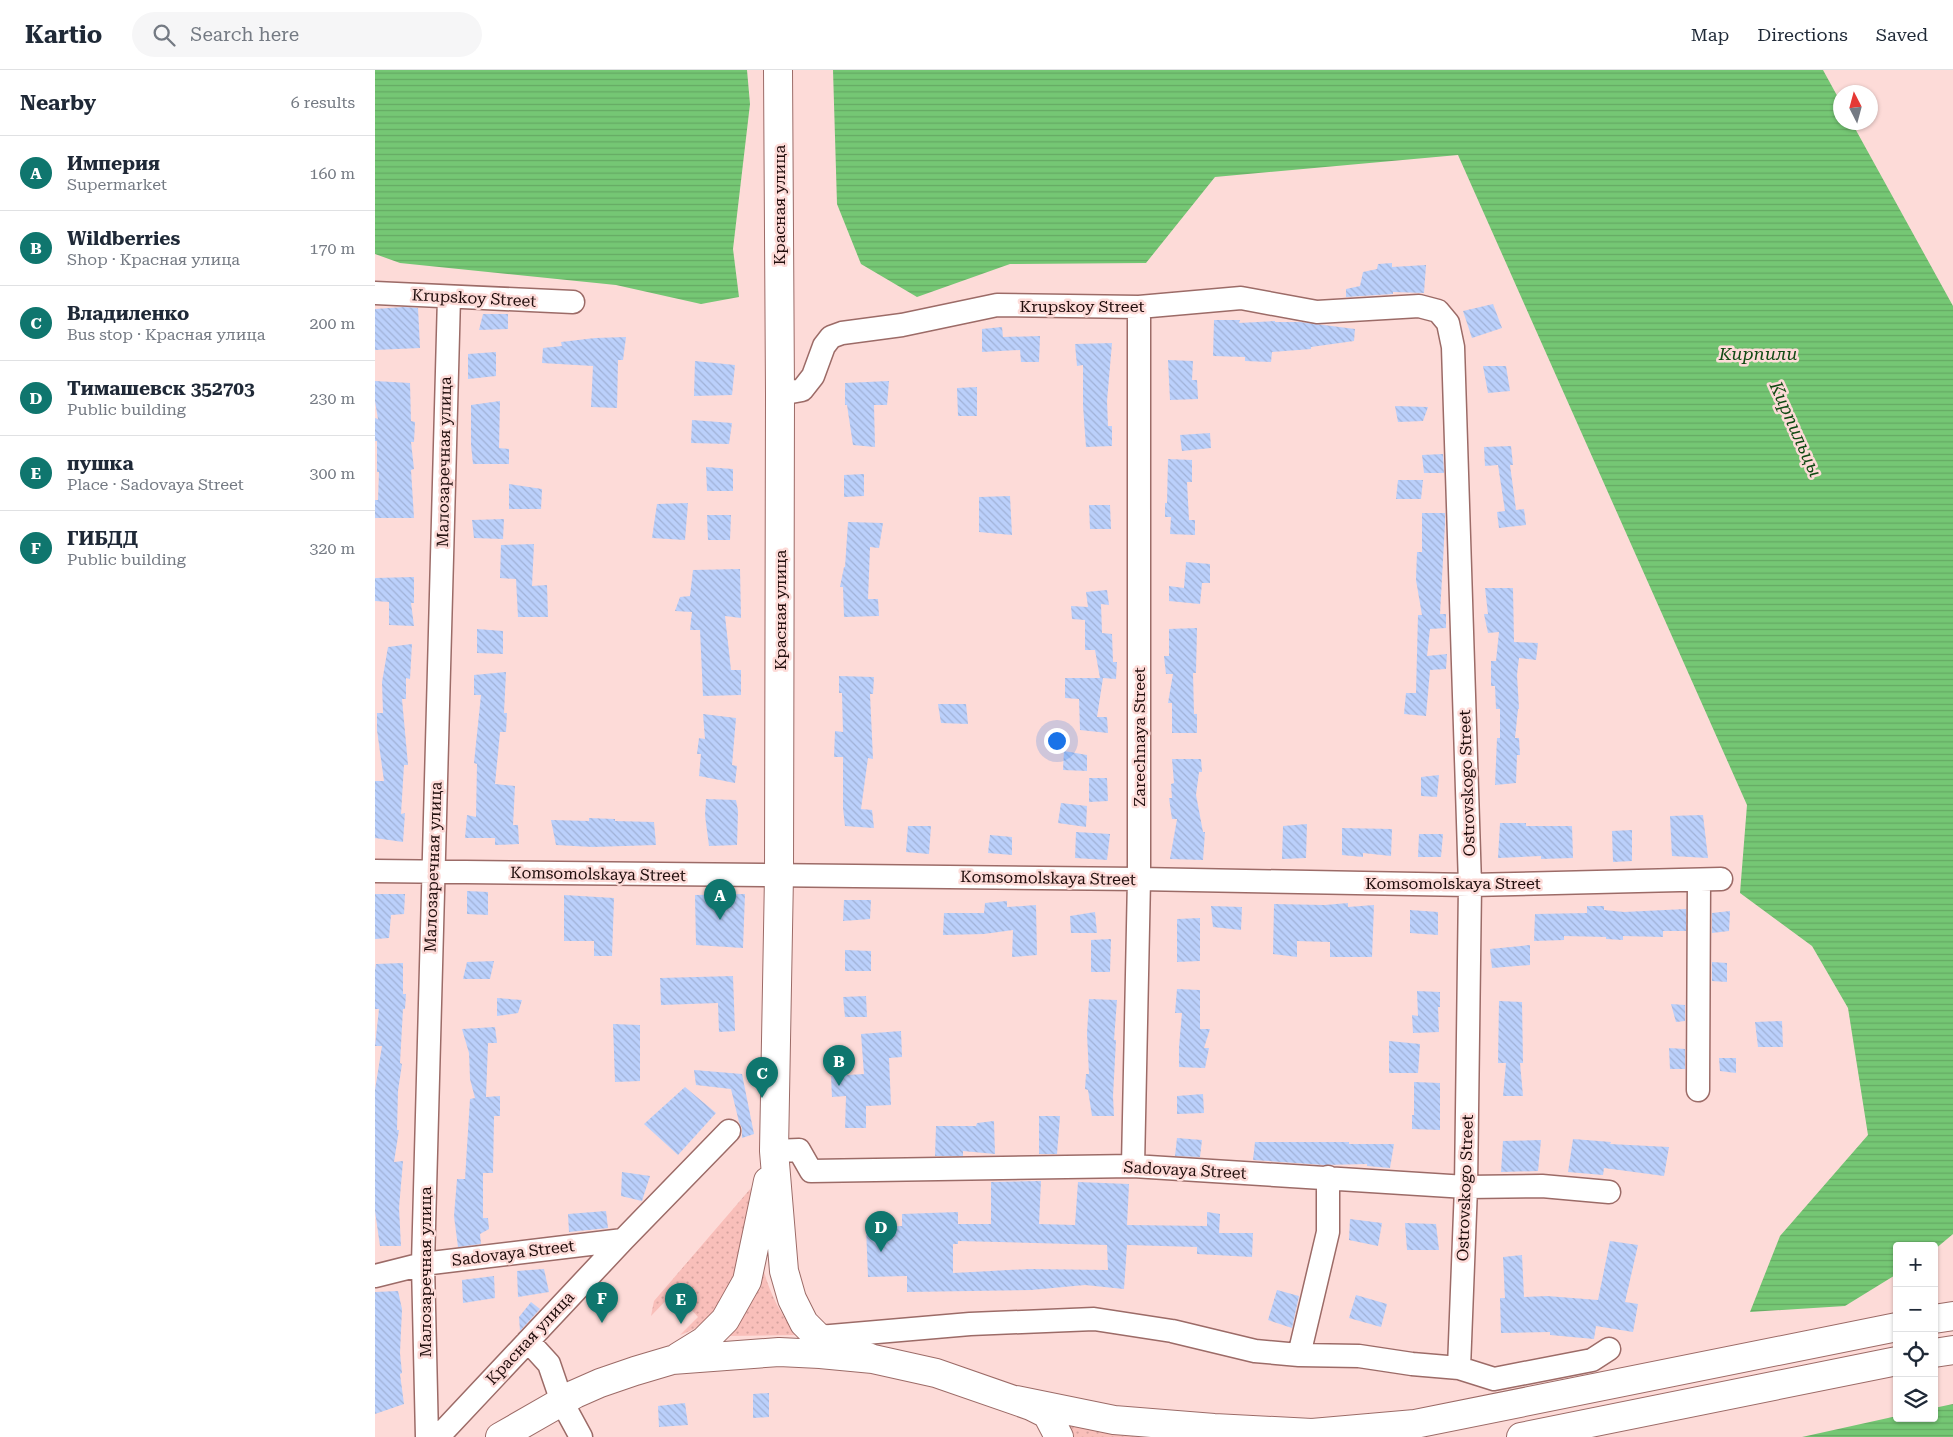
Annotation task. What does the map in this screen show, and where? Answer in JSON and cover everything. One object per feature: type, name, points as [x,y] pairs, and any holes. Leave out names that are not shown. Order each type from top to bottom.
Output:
[{"type":"main road","name":"Красная улица","points":[[774,1150],[779,876],[780,394],[778,70]]},
{"type":"main road","points":[[774,1150],[784,1271],[792,1299],[803,1323],[818,1337],[873,1359]]},
{"type":"main road","points":[[500,1437],[575,1394],[600,1383],[672,1360],[704,1342],[725,1320],[747,1281],[774,1150]]},
{"type":"main road","points":[[1938,1318],[1953,1316]]},
{"type":"main road","points":[[1016,1400],[1114,1420],[1311,1433],[1415,1424],[1893,1328]]},
{"type":"main road","points":[[1938,1353],[1953,1350]]},
{"type":"main road","points":[[672,1360],[779,1352],[873,1359],[936,1373],[1016,1400],[1047,1414],[1059,1437]]},
{"type":"main road","points":[[1521,1437],[1893,1362]]},
{"type":"main road","points":[[1592,1437],[1597,1432],[1675,1413],[1703,1400]]},
{"type":"main road","points":[[528,1437],[553,1407]]},
{"type":"street","name":"Krupskoy Street","points":[[375,293],[573,302]]},
{"type":"street","name":"Малозаречная улица","points":[[427,1437],[423,1264],[449,297]]},
{"type":"street","name":"Krupskoy Street","points":[[780,394],[802,390],[813,376],[824,346],[831,337],[842,333],[902,326],[997,305],[1139,307],[1241,298],[1317,312],[1419,306]]},
{"type":"street","name":"Ostrovskogo Street","points":[[1419,306],[1438,311],[1448,323],[1453,347],[1470,885],[1465,1187],[1459,1368]]},
{"type":"street","name":"Zarechnaya Street","points":[[1133,1166],[1139,879],[1139,307]]},
{"type":"street","name":"Komsomolskaya Street","points":[[375,871],[1139,879],[1470,885],[1710,879],[1698,1090]]},
{"type":"street","name":"Красная улица","points":[[438,1437],[623,1240],[729,1131]]},
{"type":"street","name":"Sadovaya Street","points":[[774,1150],[799,1150],[811,1171],[1133,1166],[1465,1187],[1542,1186],[1609,1192]]},
{"type":"street","points":[[1299,1355],[1328,1232],[1328,1177]]},
{"type":"street","name":"Sadovaya Street","points":[[375,1276],[423,1264],[623,1240]]},
{"type":"street","points":[[818,1337],[970,1324],[1094,1319],[1172,1331],[1255,1352],[1359,1356],[1412,1364],[1459,1368],[1495,1379],[1592,1360],[1609,1349]]},
{"type":"street","points":[[528,1341],[549,1364],[553,1407],[581,1437]]},
{"type":"shaded area","points":[[751,1188],[748,1230],[739,1265],[729,1289],[710,1318],[696,1328],[680,1335],[698,1317],[675,1291],[651,1316],[654,1301]]},
{"type":"shaded area","points":[[762,1265],[776,1302],[797,1335],[727,1336],[749,1303]]},
{"type":"shaded area","points":[[1057,1421],[1213,1437],[1066,1437]]},
{"type":"water","points":[[375,70],[747,70],[750,104],[733,249],[739,297],[701,304],[616,285],[400,263],[375,254]]},
{"type":"water","name":"Кирпили","points":[[833,70],[1823,70],[1833,88],[1833,130],[1856,130],[1953,306],[1953,1234],[1938,1247],[1938,1242],[1893,1242],[1893,1276],[1845,1306],[1750,1312],[1780,1236],[1868,1135],[1848,1008],[1812,946],[1740,893],[1747,805],[1458,155],[1215,177],[1146,263],[1010,264],[917,297],[861,264],[837,204]]},
{"type":"water","points":[[1953,1404],[1953,1437],[1802,1437],[1893,1417],[1893,1422],[1938,1422],[1938,1407]]},
{"type":"building","points":[[1392,263],[1392,267],[1426,265],[1424,293],[1393,292],[1393,294],[1346,297],[1346,289],[1360,286],[1363,272],[1377,269],[1378,264]]},
{"type":"building","points":[[1493,304],[1502,328],[1472,338],[1463,311]]},
{"type":"building","points":[[418,308],[420,348],[375,350],[375,309]]},
{"type":"building","points":[[483,314],[508,314],[508,329],[479,330]]},
{"type":"building","points":[[1214,320],[1240,320],[1239,323],[1300,322],[1355,329],[1354,341],[1311,347],[1311,349],[1272,352],[1271,362],[1245,361],[1245,357],[1213,356]]},
{"type":"building","points":[[1002,327],[1003,337],[1040,336],[1039,362],[1021,362],[1020,350],[982,352],[982,329]]},
{"type":"building","points":[[626,337],[623,360],[618,360],[617,408],[591,407],[593,366],[542,363],[543,348],[562,346],[561,342]]},
{"type":"building","points":[[1112,343],[1107,401],[1108,426],[1112,426],[1112,446],[1086,447],[1083,365],[1077,366],[1075,344]]},
{"type":"building","points":[[496,352],[496,376],[468,379],[468,354]]},
{"type":"building","points":[[1168,360],[1193,361],[1192,380],[1197,380],[1198,399],[1170,400]]},
{"type":"building","points":[[695,361],[735,365],[732,395],[694,396]]},
{"type":"building","points":[[1483,366],[1506,366],[1510,391],[1488,393]]},
{"type":"building","points":[[375,381],[410,383],[411,421],[415,422],[414,442],[411,442],[414,469],[411,470],[414,518],[375,518],[375,500],[378,500],[379,472],[377,472],[377,441],[375,441],[375,418],[378,419],[375,401]]},
{"type":"building","points":[[889,381],[887,405],[874,405],[875,447],[853,445],[847,405],[845,405],[845,383]]},
{"type":"building","points":[[977,387],[977,416],[958,416],[957,388]]},
{"type":"building","points":[[500,401],[499,448],[509,449],[509,464],[473,464],[471,405]]},
{"type":"building","points":[[1395,406],[1428,407],[1423,421],[1398,422]]},
{"type":"building","points":[[692,420],[732,423],[729,444],[691,443]]},
{"type":"building","points":[[1210,433],[1211,448],[1182,451],[1180,435]]},
{"type":"building","points":[[1511,446],[1513,465],[1510,465],[1516,510],[1524,509],[1526,525],[1499,528],[1497,512],[1505,511],[1498,465],[1485,466],[1484,447]]},
{"type":"building","points":[[1443,454],[1444,473],[1424,473],[1422,455]]},
{"type":"building","points":[[1168,459],[1192,460],[1192,482],[1187,482],[1189,520],[1195,520],[1195,535],[1170,534],[1171,517],[1165,517]]},
{"type":"building","points":[[706,467],[733,469],[733,491],[707,491]]},
{"type":"building","points":[[864,474],[864,496],[844,497],[844,475]]},
{"type":"building","points":[[1398,480],[1423,480],[1421,499],[1396,499]]},
{"type":"building","points":[[509,484],[542,489],[541,509],[509,509]]},
{"type":"building","points":[[1010,496],[1012,535],[979,532],[979,497]]},
{"type":"building","points":[[688,503],[685,540],[652,538],[657,504]]},
{"type":"building","points":[[1089,505],[1110,505],[1111,529],[1090,529]]},
{"type":"building","points":[[1422,513],[1445,513],[1440,614],[1446,614],[1446,628],[1430,629],[1427,656],[1447,654],[1446,669],[1430,670],[1426,716],[1404,714],[1406,693],[1416,693],[1418,615],[1422,615],[1416,580],[1417,552],[1422,552]]},
{"type":"building","points":[[707,515],[731,515],[730,540],[708,540]]},
{"type":"building","points":[[504,519],[503,539],[474,538],[472,520]]},
{"type":"building","points":[[848,522],[883,523],[879,548],[870,547],[868,599],[878,599],[879,616],[844,617],[843,587],[840,587],[845,567]]},
{"type":"building","points":[[534,544],[532,586],[547,585],[548,617],[518,617],[516,579],[500,578],[501,545]]},
{"type":"building","points":[[1186,562],[1210,564],[1210,583],[1202,583],[1200,604],[1169,601],[1169,586],[1184,588]]},
{"type":"building","points":[[740,569],[741,618],[725,616],[731,670],[741,670],[741,695],[703,696],[700,630],[690,630],[692,612],[675,611],[680,597],[690,596],[693,570]]},
{"type":"building","points":[[414,577],[414,603],[411,603],[414,626],[389,625],[389,602],[375,601],[375,578]]},
{"type":"building","points":[[1485,588],[1513,588],[1514,642],[1538,643],[1536,660],[1519,658],[1517,675],[1519,709],[1515,738],[1519,738],[1520,755],[1517,755],[1516,783],[1495,785],[1497,738],[1500,738],[1500,709],[1496,709],[1495,686],[1491,686],[1491,661],[1496,661],[1499,632],[1488,633],[1484,614],[1488,614]]},
{"type":"building","points":[[1107,590],[1109,605],[1101,604],[1102,633],[1112,634],[1113,662],[1117,662],[1116,679],[1103,678],[1097,717],[1107,717],[1108,733],[1080,730],[1079,699],[1065,698],[1065,678],[1100,678],[1095,650],[1085,650],[1085,620],[1072,619],[1071,606],[1088,607],[1086,592]]},
{"type":"building","points":[[1197,628],[1196,673],[1193,673],[1194,714],[1197,714],[1197,733],[1172,733],[1172,703],[1168,703],[1173,674],[1166,674],[1164,656],[1169,656],[1169,629]]},
{"type":"building","points":[[477,629],[503,631],[503,654],[477,653]]},
{"type":"building","points":[[412,644],[410,679],[406,678],[406,699],[402,699],[408,765],[404,765],[401,814],[405,813],[403,842],[375,838],[375,781],[384,781],[377,730],[377,713],[383,713],[382,682],[388,647]]},
{"type":"building","points":[[506,672],[504,713],[507,713],[506,732],[500,732],[495,784],[515,786],[513,825],[518,825],[519,844],[495,845],[495,838],[465,838],[467,815],[476,817],[477,764],[474,763],[481,695],[474,695],[474,675]]},
{"type":"building","points":[[839,676],[874,677],[873,694],[870,694],[873,759],[868,758],[861,809],[872,810],[874,828],[845,826],[843,757],[834,757],[835,731],[843,732],[842,693],[839,693]]},
{"type":"building","points":[[938,704],[966,704],[968,724],[941,723]]},
{"type":"building","points":[[703,714],[736,718],[732,765],[737,766],[735,783],[699,776],[701,754],[697,754],[699,738],[705,739]]},
{"type":"building","points":[[1064,751],[1087,755],[1087,771],[1063,770]]},
{"type":"building","points":[[1172,759],[1201,759],[1202,772],[1199,772],[1196,795],[1203,832],[1205,832],[1203,860],[1170,859],[1177,819],[1172,819],[1169,798],[1172,798],[1171,784],[1174,783]]},
{"type":"building","points":[[1439,775],[1437,797],[1421,796],[1421,777]]},
{"type":"building","points":[[1089,778],[1107,778],[1108,801],[1089,802]]},
{"type":"building","points":[[706,799],[736,800],[738,811],[737,845],[709,846],[705,815]]},
{"type":"building","points":[[1061,803],[1087,806],[1086,827],[1058,823]]},
{"type":"building","points":[[1703,815],[1708,858],[1672,856],[1670,816]]},
{"type":"building","points":[[589,818],[654,822],[656,845],[593,847],[556,845],[551,820],[589,821]]},
{"type":"building","points":[[1500,823],[1526,823],[1526,826],[1572,826],[1573,858],[1541,859],[1541,856],[1498,858]]},
{"type":"building","points":[[1307,824],[1306,858],[1282,859],[1283,826]]},
{"type":"building","points":[[908,826],[931,826],[929,854],[906,852]]},
{"type":"building","points":[[1342,828],[1392,829],[1391,856],[1363,853],[1363,857],[1342,855]]},
{"type":"building","points":[[1632,830],[1632,861],[1613,862],[1612,831]]},
{"type":"building","points":[[1076,832],[1110,834],[1107,860],[1075,858]]},
{"type":"building","points":[[1419,834],[1443,834],[1441,857],[1418,857]]},
{"type":"building","points":[[990,835],[1012,837],[1012,855],[988,853]]},
{"type":"building","points":[[467,891],[488,892],[488,915],[467,914]]},
{"type":"building","points":[[375,894],[405,894],[404,914],[391,915],[389,938],[375,939]]},
{"type":"building","points":[[745,894],[743,948],[696,945],[695,895]]},
{"type":"building","points":[[564,895],[614,898],[612,956],[594,956],[594,941],[564,941]]},
{"type":"building","points":[[844,900],[871,900],[870,919],[843,921]]},
{"type":"building","points":[[1007,901],[1007,907],[1036,905],[1037,955],[1012,957],[1013,930],[984,934],[943,935],[944,913],[984,913],[985,903]]},
{"type":"building","points":[[1348,903],[1348,907],[1374,905],[1372,957],[1330,957],[1330,942],[1297,941],[1297,957],[1273,954],[1274,904],[1325,905]]},
{"type":"building","points":[[1211,906],[1242,907],[1241,930],[1213,927]]},
{"type":"building","points":[[1587,906],[1604,906],[1604,910],[1624,912],[1686,909],[1686,931],[1663,931],[1663,937],[1623,936],[1623,940],[1606,939],[1606,937],[1564,936],[1564,940],[1534,941],[1535,914],[1587,913]]},
{"type":"building","points":[[1410,910],[1438,912],[1438,935],[1410,933]]},
{"type":"building","points":[[1730,911],[1729,931],[1712,933],[1712,913]]},
{"type":"building","points":[[1095,912],[1097,933],[1071,933],[1070,916]]},
{"type":"building","points":[[1200,918],[1200,961],[1177,962],[1177,919]]},
{"type":"building","points":[[1111,939],[1110,972],[1091,972],[1091,940]]},
{"type":"building","points":[[1530,945],[1530,965],[1492,968],[1490,949]]},
{"type":"building","points":[[845,950],[871,951],[871,971],[845,971]]},
{"type":"building","points":[[494,961],[490,979],[463,979],[467,962]]},
{"type":"building","points":[[1712,962],[1727,963],[1727,982],[1712,981]]},
{"type":"building","points":[[403,963],[403,994],[406,994],[405,1009],[403,1009],[400,1063],[402,1064],[398,1091],[397,1130],[399,1130],[394,1162],[403,1161],[399,1208],[401,1246],[380,1246],[375,1211],[375,1090],[382,1046],[375,1046],[379,1009],[375,1009],[375,970],[376,964]]},
{"type":"building","points":[[733,976],[735,1031],[719,1032],[718,1003],[661,1005],[660,978]]},
{"type":"building","points":[[1177,989],[1200,990],[1200,1029],[1210,1029],[1204,1048],[1209,1048],[1205,1068],[1179,1067],[1182,1013],[1175,1013]]},
{"type":"building","points":[[1417,991],[1440,992],[1440,1007],[1438,1007],[1439,1032],[1413,1033],[1412,1015],[1418,1016]]},
{"type":"building","points":[[866,996],[867,1017],[845,1017],[843,997]]},
{"type":"building","points":[[497,998],[522,1000],[518,1013],[497,1016]]},
{"type":"building","points":[[1089,999],[1117,1000],[1114,1040],[1116,1040],[1113,1096],[1114,1116],[1092,1116],[1088,1090],[1085,1089],[1086,1074],[1089,1074],[1087,1034]]},
{"type":"building","points":[[1499,1001],[1522,1002],[1523,1063],[1520,1063],[1523,1096],[1503,1096],[1506,1063],[1498,1063]]},
{"type":"building","points":[[1671,1004],[1685,1005],[1685,1021],[1676,1022]]},
{"type":"building","points":[[1782,1021],[1783,1047],[1758,1047],[1755,1022]]},
{"type":"building","points":[[613,1024],[640,1025],[640,1081],[615,1082]]},
{"type":"building","points":[[495,1027],[497,1043],[488,1043],[486,1097],[500,1096],[500,1116],[494,1116],[493,1173],[483,1173],[483,1218],[488,1218],[489,1229],[480,1234],[481,1244],[458,1247],[454,1216],[457,1179],[465,1179],[470,1099],[475,1098],[470,1079],[469,1053],[462,1029]]},
{"type":"building","points":[[901,1031],[902,1057],[889,1058],[891,1105],[866,1106],[866,1128],[845,1128],[846,1096],[832,1097],[831,1076],[864,1074],[861,1034]]},
{"type":"building","points":[[1389,1041],[1420,1044],[1418,1073],[1389,1073]]},
{"type":"building","points":[[1669,1048],[1685,1049],[1685,1069],[1670,1069]]},
{"type":"building","points":[[1719,1058],[1736,1058],[1736,1073],[1720,1071]]},
{"type":"building","points":[[694,1070],[742,1074],[754,1134],[742,1138],[742,1128],[731,1089],[696,1085]]},
{"type":"building","points":[[1414,1082],[1440,1083],[1440,1130],[1412,1129]]},
{"type":"building","points":[[685,1087],[716,1113],[678,1155],[644,1124]]},
{"type":"building","points":[[1203,1094],[1204,1113],[1177,1114],[1177,1096]]},
{"type":"building","points":[[1039,1116],[1060,1116],[1057,1154],[1039,1154]]},
{"type":"building","points":[[994,1121],[995,1154],[963,1151],[963,1156],[935,1156],[936,1126],[976,1126],[977,1123]]},
{"type":"building","points":[[1177,1138],[1202,1140],[1200,1157],[1175,1156]]},
{"type":"building","points":[[1573,1139],[1611,1142],[1610,1144],[1669,1147],[1664,1176],[1604,1168],[1603,1175],[1568,1172]]},
{"type":"building","points":[[1541,1140],[1538,1171],[1501,1172],[1503,1141]]},
{"type":"building","points":[[1255,1142],[1394,1144],[1390,1168],[1367,1166],[1367,1164],[1324,1165],[1253,1160]]},
{"type":"building","points":[[622,1172],[650,1176],[642,1201],[621,1196]]},
{"type":"building","points":[[1041,1181],[1039,1224],[1075,1225],[1078,1182],[1129,1184],[1127,1225],[1207,1226],[1207,1212],[1220,1214],[1219,1233],[1253,1233],[1252,1257],[1197,1254],[1197,1247],[1127,1245],[1124,1289],[1085,1285],[1031,1290],[907,1292],[907,1276],[868,1277],[866,1227],[902,1226],[902,1214],[958,1212],[958,1224],[991,1224],[991,1182]],"holes":[[[958,1241],[1107,1245],[1108,1270],[1030,1269],[953,1273],[953,1244],[958,1244]]]},
{"type":"building","points":[[606,1211],[608,1228],[569,1232],[568,1214]]},
{"type":"building","points":[[1350,1219],[1382,1223],[1378,1246],[1349,1240]]},
{"type":"building","points":[[1405,1223],[1436,1224],[1439,1250],[1407,1250]]},
{"type":"building","points":[[1610,1241],[1638,1245],[1625,1302],[1638,1304],[1633,1332],[1596,1326],[1594,1339],[1550,1335],[1550,1332],[1501,1333],[1500,1298],[1505,1298],[1503,1257],[1522,1255],[1524,1297],[1547,1296],[1598,1300]]},
{"type":"building","points":[[544,1269],[549,1292],[518,1297],[517,1271]]},
{"type":"building","points":[[494,1276],[495,1298],[463,1303],[462,1280]]},
{"type":"building","points":[[1277,1290],[1299,1296],[1292,1328],[1268,1320]]},
{"type":"building","points":[[398,1291],[402,1309],[400,1353],[402,1373],[400,1374],[404,1404],[375,1414],[375,1292]]},
{"type":"building","points":[[1356,1295],[1387,1304],[1381,1327],[1349,1318]]},
{"type":"building","points":[[531,1302],[540,1309],[520,1331],[519,1317]]},
{"type":"building","points":[[769,1393],[769,1417],[753,1418],[753,1394]]},
{"type":"building","points":[[685,1403],[688,1425],[659,1427],[658,1406]]},
{"type":"place","name":"Империя","points":[[720,920]]},
{"type":"place","name":"Wildberries","points":[[839,1086]]},
{"type":"place","name":"Владиленко","points":[[762,1098]]},
{"type":"place","name":"Тимашевск 352703","points":[[881,1252]]},
{"type":"place","name":"ГИБДД","points":[[602,1323]]},
{"type":"place","name":"пушка","points":[[681,1324]]},
{"type":"water label","name":"Кирпильцы","points":[[1796,429]]}]
